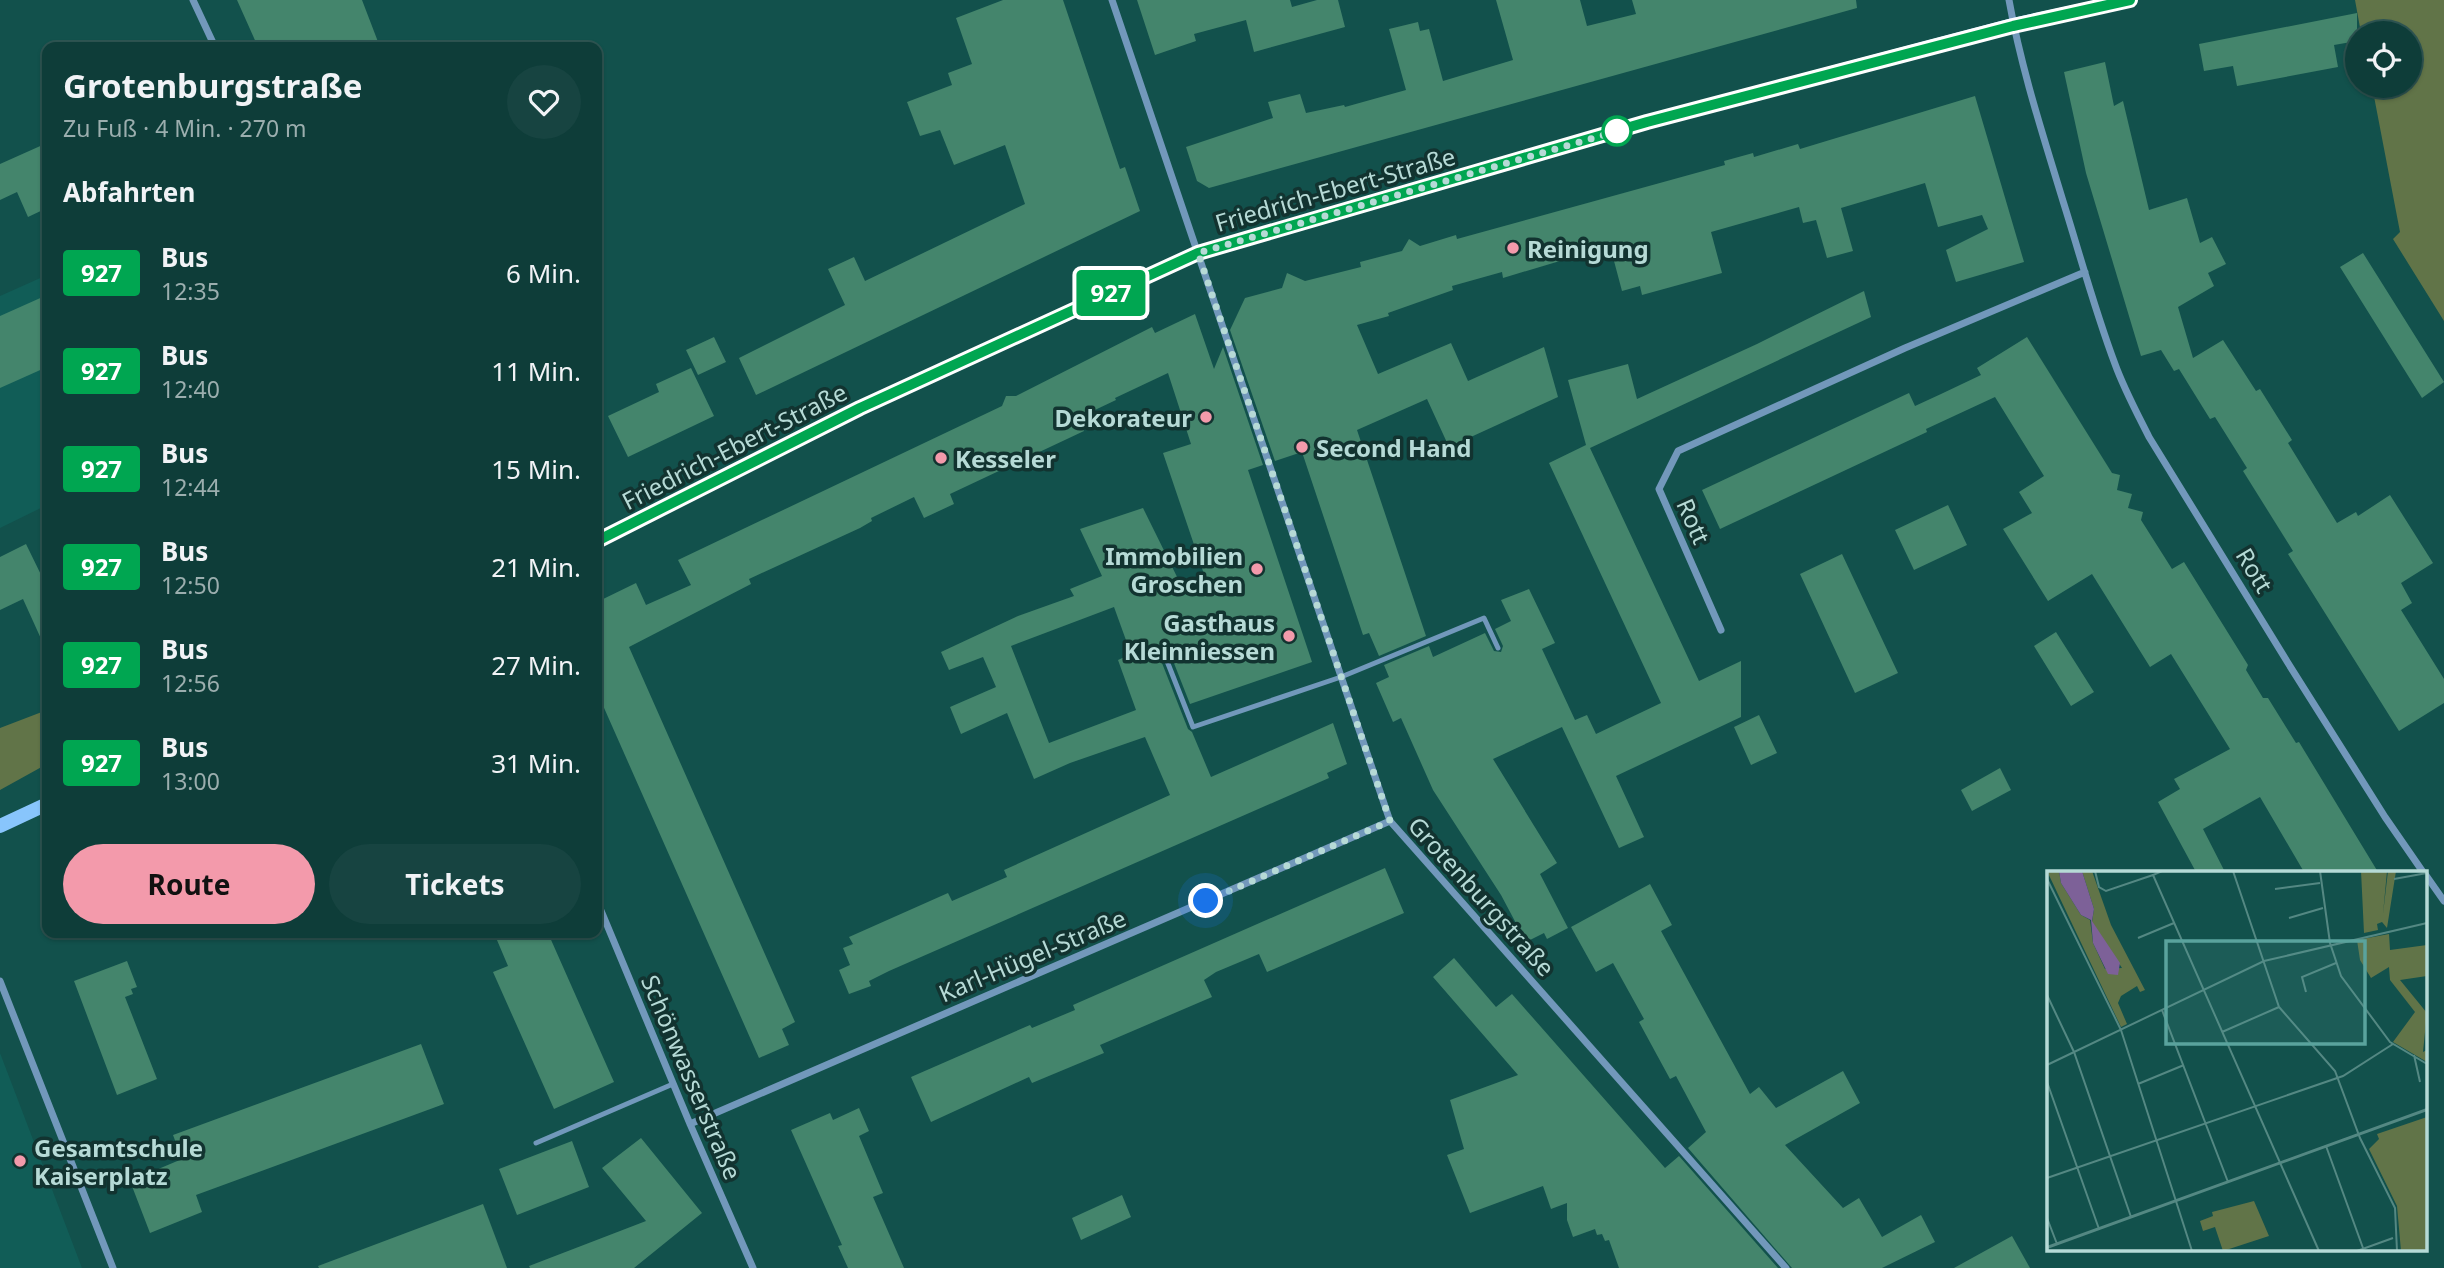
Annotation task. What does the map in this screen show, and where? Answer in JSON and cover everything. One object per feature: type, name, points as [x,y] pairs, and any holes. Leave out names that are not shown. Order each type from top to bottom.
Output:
[{"type":"street","points":[[193,0],[213,42]]},
{"type":"street","name":"Grotenburgstraße","points":[[1112,0],[1390,821],[1786,1268]]},
{"type":"street","name":"Rott","points":[[2009,0],[2013,26],[2085,272],[2116,367],[2149,436],[2318,710],[2423,871]]},
{"type":"street","name":"Friedrich-Ebert-Straße","points":[[602,538],[860,408],[1198,253],[1647,122],[2013,26],[2130,0]]},
{"type":"street","name":"Rott","points":[[1721,630],[1659,489],[1678,451],[1905,348],[2085,272]]},
{"type":"street","points":[[0,826],[42,806]]},
{"type":"street","name":"Karl-Hügel-Straße","points":[[690,1124],[1390,821]]},
{"type":"street","name":"Rott","points":[[2426,876],[2444,901]]},
{"type":"street","name":"Schönwasserstraße","points":[[602,913],[753,1268]]},
{"type":"street","points":[[0,981],[113,1268]]},
{"type":"lane","points":[[1165,656],[1193,727],[1341,677],[1484,618],[1498,648]]},
{"type":"lane","points":[[536,1143],[673,1084]]},
{"type":"shaded area","points":[[2355,0],[2444,0],[2444,321],[2393,239],[2400,232],[2374,98],[2422,98],[2422,21],[2359,21]]},
{"type":"shaded area","points":[[42,277],[42,507],[0,528],[0,296]]},
{"type":"shaded area","points":[[42,712],[42,767],[0,790],[0,728]]},
{"type":"shaded area","name":"Gesamtschule Kaiserplatz","points":[[0,1053],[82,1268],[0,1268]]},
{"type":"building","points":[[237,0],[362,0],[378,42],[256,42]]},
{"type":"building","points":[[1003,0],[1063,0],[1120,169],[1125,167],[1140,211],[756,395],[739,358],[845,305],[828,269],[854,257],[865,281],[1025,204],[1005,145],[954,165],[940,130],[920,136],[907,102],[952,85],[948,73],[972,64],[956,18]]},
{"type":"building","points":[[1137,0],[1290,0],[1292,7],[1317,0],[1338,0],[1345,27],[1254,52],[1246,20],[1194,34],[1196,41],[1155,55]]},
{"type":"building","points":[[1496,0],[1580,0],[1587,26],[1636,14],[1632,0],[1856,0],[1857,8],[1209,188],[1197,181],[1186,147],[1273,118],[1268,102],[1300,94],[1306,113],[1344,105],[1345,107],[1406,90],[1389,29],[1418,22],[1420,31],[1429,29],[1443,81],[1513,60]]},
{"type":"building","points":[[2357,13],[2357,21],[2345,21],[2345,43],[2334,45],[2338,67],[2237,86],[2233,66],[2204,71],[2199,44]]},
{"type":"building","points":[[2105,62],[2114,106],[2123,101],[2149,210],[2187,198],[2200,243],[2212,237],[2226,264],[2208,273],[2214,286],[2178,307],[2193,358],[2223,340],[2256,391],[2260,389],[2292,440],[2288,443],[2337,523],[2356,512],[2358,516],[2390,495],[2433,563],[2401,583],[2412,603],[2401,610],[2444,679],[2444,703],[2399,731],[2288,554],[2293,551],[2243,471],[2247,468],[2215,417],[2210,419],[2179,369],[2174,371],[2161,350],[2141,356],[2086,173],[2064,72]]},
{"type":"building","points":[[1975,96],[2024,262],[1956,282],[1946,250],[1988,229],[1982,215],[1938,227],[1925,183],[1841,208],[1853,251],[1827,258],[1816,220],[1803,223],[1799,207],[1711,232],[1722,273],[1642,295],[1640,286],[1622,291],[1610,246],[1503,278],[1502,272],[1452,286],[1453,290],[1388,313],[1389,316],[1357,325],[1378,374],[1451,343],[1468,381],[1544,347],[1558,397],[1449,447],[1427,399],[1357,430],[1426,636],[1379,656],[1369,633],[1363,635],[1302,452],[1275,461],[1230,330],[1245,298],[1282,288],[1287,273],[1305,281],[1361,267],[1360,262],[1402,251],[1409,239],[1420,246],[1456,235],[1457,239],[1725,165],[1724,161],[1753,153],[1754,157],[1798,144],[1800,149]]},
{"type":"building","points":[[42,145],[42,210],[28,217],[17,192],[0,200],[0,164]]},
{"type":"building","points":[[2363,253],[2444,382],[2422,398],[2340,267]]},
{"type":"building","points":[[1864,291],[1871,317],[1590,448],[1699,681],[1741,661],[1741,717],[1616,776],[1644,837],[1619,848],[1562,727],[1493,759],[1557,863],[1540,874],[1568,928],[1547,939],[1544,933],[1526,942],[1501,895],[1433,790],[1401,718],[1393,722],[1376,683],[1389,677],[1384,665],[1429,646],[1433,657],[1485,633],[1494,651],[1501,652],[1503,646],[1495,629],[1511,621],[1501,600],[1529,589],[1555,643],[1542,649],[1575,720],[1587,715],[1596,734],[1661,703],[1549,463],[1586,445],[1568,380],[1628,364],[1637,399]]},
{"type":"building","points":[[42,297],[42,369],[0,388],[0,316]]},
{"type":"building","points":[[1195,314],[1214,369],[1223,347],[1263,465],[1248,470],[1312,662],[1190,704],[1170,653],[1162,651],[1160,658],[1188,729],[1192,732],[1211,777],[1333,723],[1347,764],[1327,773],[1329,778],[889,971],[869,981],[871,986],[849,994],[839,970],[850,965],[843,948],[853,944],[849,937],[948,893],[952,901],[1007,877],[1004,870],[1170,795],[1145,737],[1070,763],[1034,779],[1007,713],[961,734],[950,707],[996,687],[983,657],[949,670],[941,652],[1018,616],[1074,596],[1070,589],[1102,576],[1080,529],[1143,508],[1186,595],[1208,586],[1163,453],[1191,444],[1168,373],[1078,418],[1084,431],[950,494],[954,504],[924,518],[914,497],[871,518],[872,521],[860,528],[749,579],[751,584],[629,647],[795,1022],[782,1029],[789,1045],[759,1058],[602,703],[602,600],[636,583],[646,605],[691,585],[678,560],[1002,406],[1006,396],[1016,396],[1152,327],[1155,333]],"holes":[[[1114,607],[1131,654],[1118,660],[1136,710],[1049,743],[1011,646]]]},
{"type":"building","points":[[714,337],[726,362],[698,375],[686,350]]},
{"type":"building","points":[[2027,337],[2112,473],[2120,475],[2117,490],[2132,494],[2128,508],[2143,512],[2141,520],[2172,569],[2184,562],[2248,665],[2246,670],[2263,698],[2268,698],[2296,743],[2299,742],[2377,871],[2303,871],[2260,797],[2203,829],[2224,871],[2195,871],[2158,802],[2180,789],[2174,779],[2230,749],[2171,654],[2150,667],[2092,574],[2048,601],[2003,529],[2032,513],[2019,492],[2044,476],[1995,397],[1926,429],[1927,432],[1720,529],[1702,490],[1909,393],[1915,406],[1981,375],[1977,368]]},
{"type":"building","points":[[691,368],[714,416],[628,457],[608,416],[659,392],[656,384]]},
{"type":"building","points":[[1948,505],[1967,545],[1914,570],[1895,530]]},
{"type":"building","points":[[26,544],[42,577],[42,641],[23,599],[0,610],[0,557]]},
{"type":"building","points":[[1842,554],[1898,673],[1855,693],[1800,574]]},
{"type":"building","points":[[2056,632],[2094,692],[2071,706],[2034,646]]},
{"type":"building","points":[[1759,715],[1777,753],[1751,765],[1734,727]]},
{"type":"building","points":[[2000,768],[2011,790],[1972,811],[1961,790]]},
{"type":"building","points":[[1385,868],[1404,913],[1267,972],[1259,954],[1216,972],[1204,980],[1212,997],[1100,1045],[1104,1053],[1032,1083],[1029,1077],[931,1122],[911,1077],[1030,1025],[1032,1028],[1075,1010],[1073,1005]]},
{"type":"building","points":[[1650,884],[1672,925],[1661,931],[1750,1094],[1759,1087],[1776,1108],[1843,1071],[1860,1103],[1785,1145],[1843,1208],[1859,1198],[1882,1237],[1921,1215],[1935,1242],[1882,1268],[1792,1268],[1688,1148],[1706,1132],[1676,1076],[1670,1079],[1639,1022],[1644,1019],[1613,963],[1596,972],[1571,927]]},
{"type":"building","points":[[496,938],[550,938],[614,1082],[554,1109],[493,972],[508,966]]},
{"type":"building","points":[[1454,958],[1496,1007],[1512,994],[1665,1168],[1679,1156],[1778,1268],[1619,1268],[1609,1240],[1605,1241],[1602,1234],[1597,1235],[1595,1229],[1573,1237],[1567,1220],[1567,1203],[1551,1209],[1543,1186],[1470,1213],[1447,1155],[1464,1149],[1450,1100],[1518,1075],[1433,977]]},
{"type":"building","points":[[127,961],[137,987],[131,989],[133,994],[125,997],[157,1079],[117,1095],[74,981]]},
{"type":"building","points":[[421,1044],[444,1104],[196,1195],[202,1212],[150,1233],[130,1181],[182,1159],[173,1135]]},
{"type":"building","points":[[859,1108],[869,1131],[859,1136],[883,1193],[873,1197],[904,1268],[848,1268],[838,1246],[842,1245],[791,1130],[830,1113],[833,1120]]},
{"type":"building","points":[[641,1138],[702,1213],[634,1268],[530,1268],[529,1266],[646,1221],[602,1168]]},
{"type":"building","points":[[572,1141],[589,1187],[517,1215],[499,1169]]},
{"type":"building","points":[[1122,1195],[1131,1217],[1081,1240],[1072,1218]]},
{"type":"building","points":[[483,1204],[507,1268],[318,1266]]},
{"type":"building","points":[[2012,1236],[2030,1268],[1954,1268]]},
{"type":"bus line","name":"927","points":[[602,538],[860,408],[1198,253],[1647,122],[2013,26],[2130,0]]},
{"type":"place","name":"Reinigung","points":[[1513,248]]},
{"type":"place","name":"Dekorateur","points":[[1206,417]]},
{"type":"place","name":"Second Hand","points":[[1302,447]]},
{"type":"place","name":"Kesseler","points":[[941,458]]},
{"type":"place","name":"Immobilien Groschen","points":[[1257,569]]},
{"type":"place","name":"Gasthaus Kleinniessen","points":[[1289,636]]},
{"type":"place","name":"Gesamtschule Kaiserplatz","points":[[20,1161]]},
{"type":"route","points":[[1206,901],[1390,821],[1198,253],[1621,130],[1617,131]]}]
